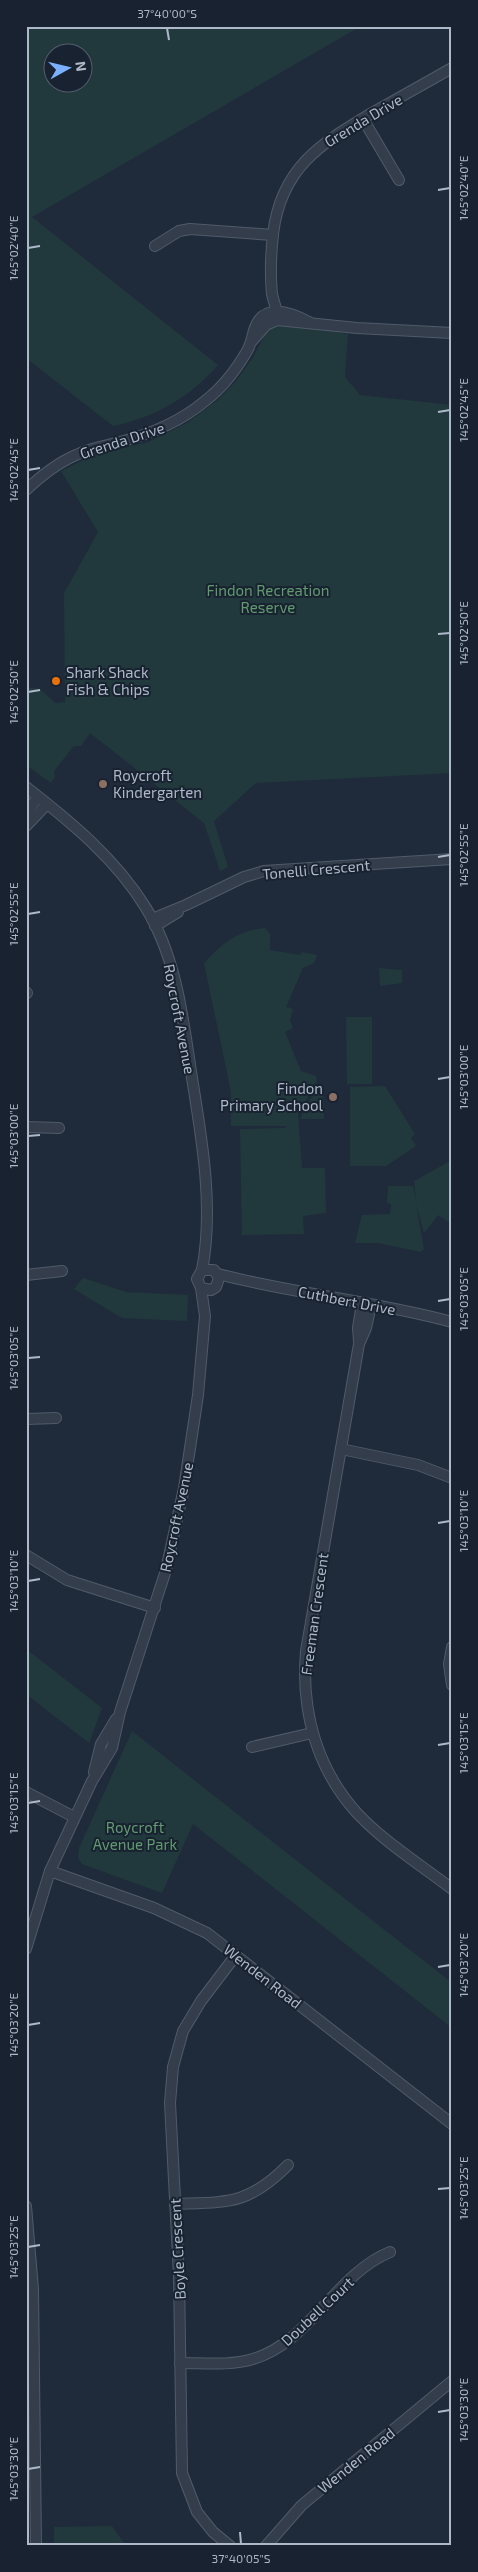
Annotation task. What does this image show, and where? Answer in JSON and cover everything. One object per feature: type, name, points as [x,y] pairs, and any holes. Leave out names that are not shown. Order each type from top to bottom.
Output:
[{"type":"street","name":"Grenda Drive","points":[[26,490],[51,469],[74,455],[158,430],[189,413],[207,400],[231,375],[252,341],[276,315],[266,295],[271,274],[273,235],[282,196],[298,169],[326,141],[452,68]]},
{"type":"street","points":[[362,119],[400,180]]},
{"type":"street","points":[[155,246],[179,231],[273,235]]},
{"type":"street","points":[[276,315],[308,322],[357,328],[452,333]]},
{"type":"street","name":"Roycroft Avenue","points":[[26,787],[108,858],[136,892],[153,922],[171,964],[181,1007],[201,1142],[207,1244],[217,1280],[204,1316]]},
{"type":"street","points":[[26,813],[38,797]]},
{"type":"street","points":[[26,826],[47,804]]},
{"type":"street","name":"Tonelli Crescent","points":[[153,922],[244,877],[277,869],[452,859]]},
{"type":"street","points":[[26,1127],[59,1128]]},
{"type":"street","name":"Roycroft Avenue","points":[[202,1270],[207,1244]]},
{"type":"street","points":[[211,1269],[217,1280],[211,1290],[201,1288],[197,1279],[202,1270],[211,1269]]},
{"type":"street","points":[[26,1275],[62,1271]]},
{"type":"street","name":"Cuthbert Drive","points":[[217,1280],[241,1281],[452,1322]]},
{"type":"street","name":"Roycroft Avenue","points":[[26,1948],[28,1933],[50,1871],[92,1780],[112,1748],[120,1712],[155,1608],[176,1528],[193,1438],[204,1316],[201,1288]]},
{"type":"street","name":"Freeman Crescent","points":[[367,1304],[358,1328],[359,1344],[304,1670],[306,1702],[312,1733],[334,1783],[358,1813],[452,1889]]},
{"type":"street","points":[[26,1419],[56,1418]]},
{"type":"street","points":[[340,1449],[418,1464],[452,1478]]},
{"type":"street","points":[[26,1555],[67,1580],[155,1608]]},
{"type":"street","points":[[452,1647],[449,1664],[452,1685]]},
{"type":"street","points":[[252,1747],[312,1733]]},
{"type":"street","points":[[26,1792],[74,1817]]},
{"type":"street","name":"Wenden Road","points":[[50,1871],[179,1918],[207,1933],[452,2124]]},
{"type":"street","name":"Boyle Crescent","points":[[230,2546],[213,2532],[197,2512],[186,2486],[181,2459],[180,2363],[170,2103],[177,2048],[193,2013],[236,1955]]},
{"type":"street","points":[[175,2204],[222,2202],[244,2197],[265,2187],[288,2165]]},
{"type":"street","points":[[26,2206],[33,2289],[36,2546]]},
{"type":"street","name":"Doubell Court","points":[[180,2363],[238,2362],[253,2359],[269,2352],[284,2343],[368,2263],[390,2252]]},
{"type":"street","name":"Wenden Road","points":[[266,2546],[302,2505],[452,2381]]},
{"type":"green space","points":[[26,26],[361,26],[32,217],[218,365],[195,387],[171,404],[143,417],[113,426],[26,358]]},
{"type":"green space","name":"Findon Recreation Reserve","points":[[282,323],[348,334],[345,377],[360,395],[452,405],[452,773],[256,783],[214,821],[228,867],[220,871],[204,823],[90,733],[81,746],[74,746],[54,771],[55,777],[51,783],[26,765],[26,687],[40,689],[55,703],[65,702],[64,593],[98,532],[61,471],[92,456],[148,442],[187,423],[218,400],[236,381],[252,359],[268,329]]},
{"type":"green space","points":[[265,928],[270,934],[270,950],[300,955],[302,952],[317,955],[314,963],[303,968],[286,1007],[293,1009],[290,1020],[293,1028],[285,1032],[301,1071],[316,1076],[317,1081],[298,1114],[302,1168],[325,1168],[326,1213],[303,1216],[304,1234],[242,1235],[240,1129],[286,1128],[286,1126],[231,1126],[231,1092],[204,963],[231,939],[246,932]]},
{"type":"green space","points":[[379,968],[402,970],[402,983],[380,986]]},
{"type":"green space","points":[[346,1017],[372,1017],[372,1084],[347,1084]]},
{"type":"green space","points":[[323,1084],[324,1119],[301,1119],[303,1108]]},
{"type":"green space","points":[[385,1086],[415,1134],[411,1138],[416,1146],[386,1166],[350,1166],[350,1087]]},
{"type":"green space","points":[[452,1160],[452,1224],[438,1215],[424,1233],[416,1204],[424,1249],[421,1252],[378,1243],[355,1243],[362,1215],[390,1214],[391,1204],[387,1203],[388,1186],[413,1186],[416,1202],[414,1181]]},
{"type":"green space","points":[[83,1278],[126,1292],[188,1295],[187,1321],[122,1318],[74,1289]]},
{"type":"green space","points":[[26,1649],[102,1708],[89,1743],[26,1694]]},
{"type":"green space","name":"Roycroft Avenue Park","points":[[132,1731],[452,1983],[452,2028],[193,1824],[162,1893],[82,1864],[78,1858],[79,1848]]},
{"type":"green space","points":[[112,2526],[126,2546],[54,2546],[54,2527]]},
{"type":"place","name":"Shark Shack Fish & Chips","points":[[56,681]]},
{"type":"place","name":"Roycroft Kindergarten","points":[[103,784]]},
{"type":"place","name":"Findon Primary School","points":[[333,1097]]}]
